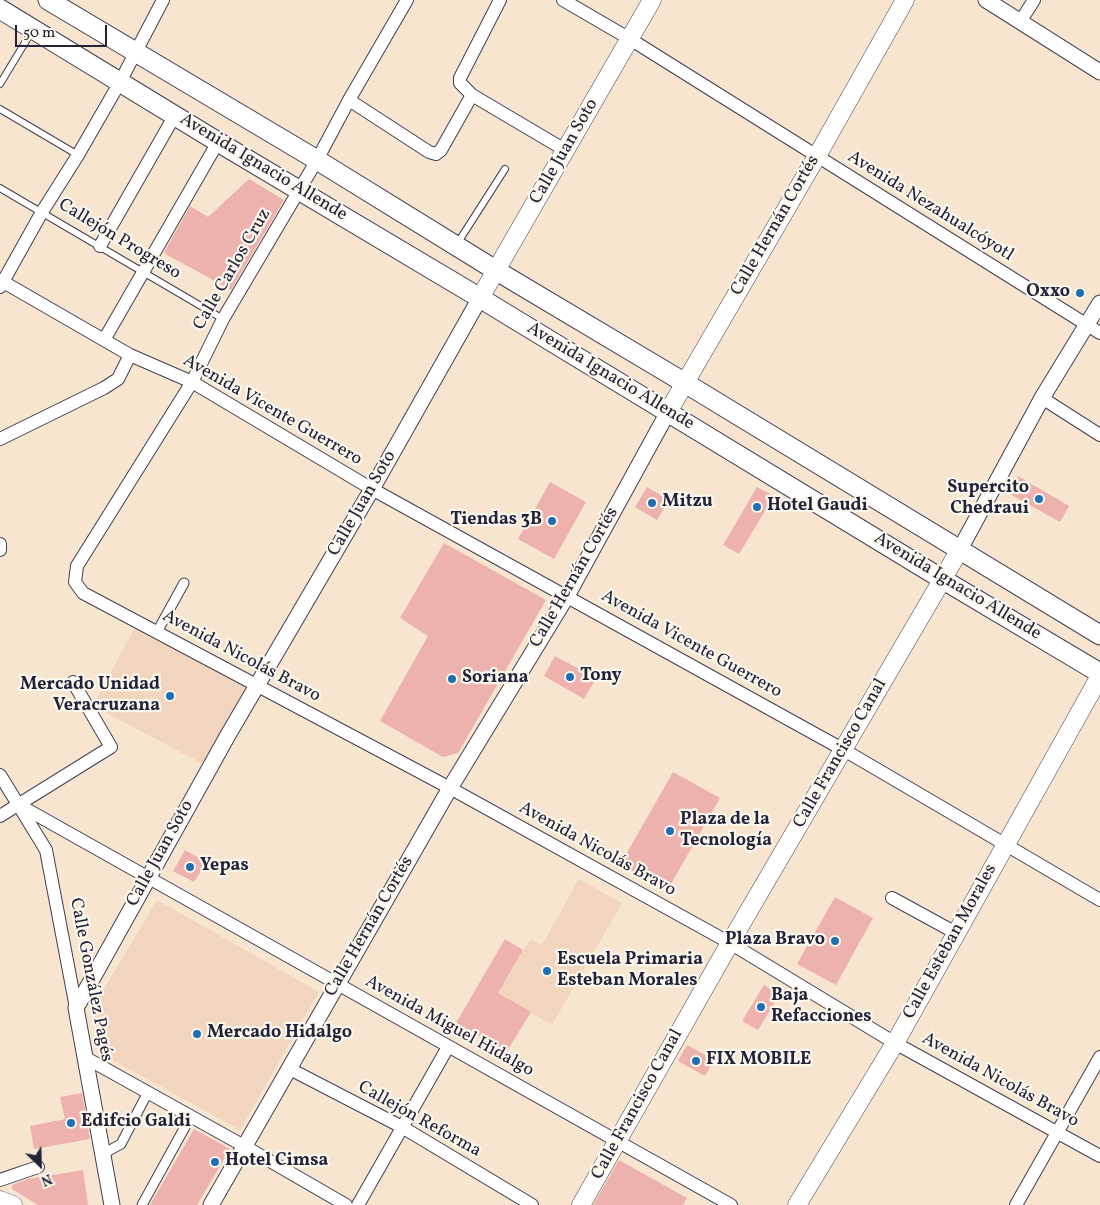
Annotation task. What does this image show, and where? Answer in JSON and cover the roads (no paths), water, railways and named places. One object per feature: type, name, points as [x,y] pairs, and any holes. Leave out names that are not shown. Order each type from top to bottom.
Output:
[{"type":"main road","name":"Avenida Ignacio Allende","points":[[48,0],[685,382],[959,551],[1100,635]]},
{"type":"main road","name":"Calle Juan Soto","points":[[480,298],[652,0]]},
{"type":"main road","name":"Calle Hernán Cortés","points":[[668,412],[818,156],[905,0]]},
{"type":"main road","name":"Avenida Ignacio Allende","points":[[0,8],[218,142],[480,298],[1100,675]]},
{"type":"main road","name":"Calle Francisco Canal","points":[[581,1205],[730,943],[959,551]]},
{"type":"main road","name":"Calle Esteban Morales","points":[[797,1205],[895,1043],[1100,675]]},
{"type":"main road","points":[[0,1200],[13,1205]]},
{"type":"street","points":[[1,283],[120,82],[163,0]]},
{"type":"street","name":"Calle Carlos Cruz","points":[[75,582],[77,566],[192,382],[223,319],[300,190],[407,0]]},
{"type":"street","points":[[500,0],[460,78],[460,83],[472,95],[566,150]]},
{"type":"street","name":"Avenida Nezahualcóyotl","points":[[563,0],[630,39],[1094,330]]},
{"type":"street","points":[[986,0],[1100,72]]},
{"type":"street","points":[[1020,22],[1034,0]]},
{"type":"street","points":[[349,100],[429,152],[436,154],[441,150],[472,95]]},
{"type":"street","points":[[100,246],[174,115]]},
{"type":"street","points":[[104,340],[218,142]]},
{"type":"street","name":"Avenida Vicente Guerrero","points":[[1,283],[130,355],[192,382],[372,489],[844,750],[1100,900]]},
{"type":"street","name":"Calle Juan Soto","points":[[76,1008],[148,877],[480,298]]},
{"type":"street","name":"Calle Francisco Canal","points":[[959,551],[1042,398],[1094,330],[1100,303]]},
{"type":"street","points":[[0,439],[104,388],[118,379],[130,355]]},
{"type":"street","points":[[1042,398],[1100,435]]},
{"type":"street","name":"Calle Hernán Cortés","points":[[211,1205],[450,788],[567,596],[668,412]]},
{"type":"street","name":"Avenida Nicolás Bravo","points":[[75,582],[83,593],[450,788],[730,943],[895,1043],[1100,1156]]},
{"type":"street","points":[[157,632],[184,583]]},
{"type":"street","points":[[0,816],[111,747],[73,682]]},
{"type":"street","name":"Calle González Pagés","points":[[0,775],[46,850],[112,1205]]},
{"type":"street","name":"Avenida Miguel Hidalgo","points":[[19,805],[731,1205]]},
{"type":"street","points":[[892,898],[956,933]]},
{"type":"street","points":[[358,1205],[448,1047]]},
{"type":"street","points":[[1016,1205],[1100,1057]]},
{"type":"street","points":[[86,1058],[346,1205]]},
{"type":"street","name":"Callejón Reforma","points":[[288,1068],[402,1127],[532,1205]]},
{"type":"street","points":[[103,1154],[121,1144],[148,1092]]},
{"type":"street","points":[[142,1205],[191,1116]]},
{"type":"street","points":[[0,1180],[38,1167]]},
{"type":"lane","points":[[0,84],[33,29]]},
{"type":"lane","points":[[0,109],[78,155]]},
{"type":"lane","points":[[456,246],[505,169]]},
{"type":"lane","name":"Callejón Progreso","points":[[0,188],[223,319]]},
{"type":"place","name":"Oxxo","points":[[1080,293]]},
{"type":"place","name":"Supercito Chedraui","points":[[1039,499]]},
{"type":"place","name":"Mitzu","points":[[652,503]]},
{"type":"place","name":"Hotel Gaudi","points":[[757,507]]},
{"type":"place","name":"Tiendas 3B","points":[[552,521]]},
{"type":"place","name":"Tony","points":[[570,677]]},
{"type":"place","name":"Soriana","points":[[452,679]]},
{"type":"place","name":"Mercado Unidad Veracruzana","points":[[170,696]]},
{"type":"place","name":"Plaza de la Tecnología","points":[[670,831]]},
{"type":"place","name":"Yepas","points":[[190,867]]},
{"type":"place","name":"Plaza Bravo","points":[[835,941]]},
{"type":"place","name":"Escuela Primaria Esteban Morales","points":[[547,971]]},
{"type":"place","name":"Baja Refacciones","points":[[761,1007]]},
{"type":"place","name":"Mercado Hidalgo","points":[[197,1034]]},
{"type":"place","name":"FIX MOBILE","points":[[696,1061]]},
{"type":"place","name":"Edifcio Galdi","points":[[71,1123]]},
{"type":"place","name":"Hotel Cimsa","points":[[215,1162]]}]
